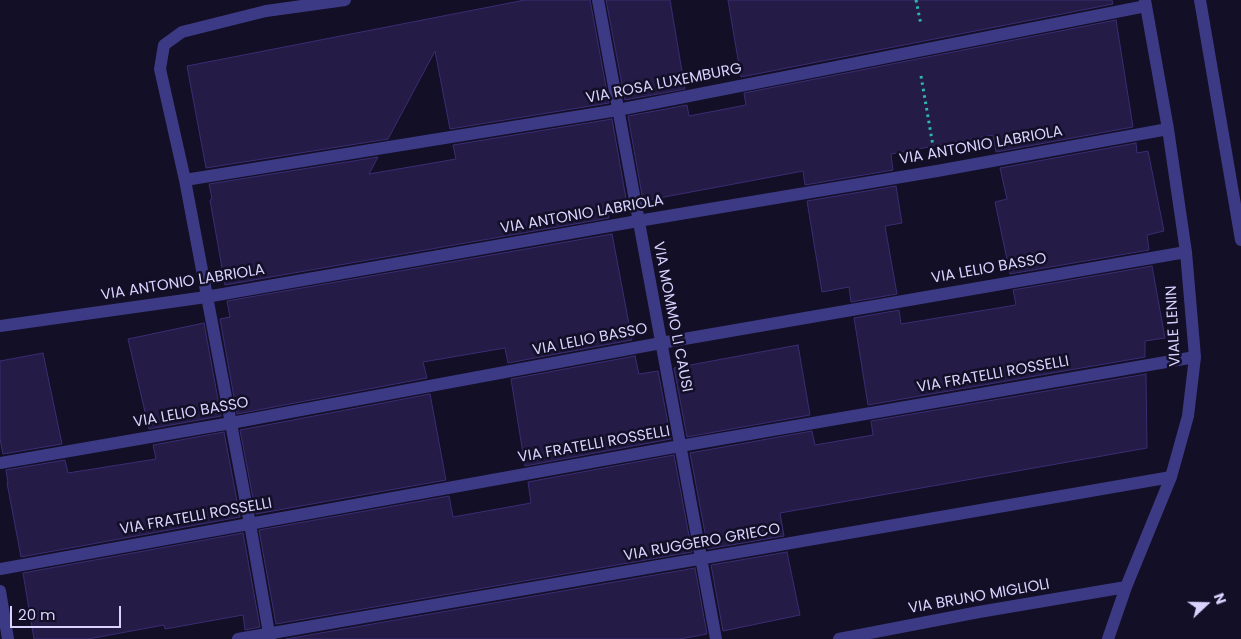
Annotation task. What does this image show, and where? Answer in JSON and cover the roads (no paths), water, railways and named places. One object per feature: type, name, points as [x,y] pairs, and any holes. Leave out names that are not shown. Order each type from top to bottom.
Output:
[{"type":"street","points":[[270,636],[185,180],[160,69],[164,45],[182,32],[263,5],[345,0]]},
{"type":"street","name":"VIA MOMMO LI CAUSI","points":[[598,0],[716,639]]},
{"type":"street","points":[[1200,0],[1236,168],[1241,240]]},
{"type":"street","name":"VIA ROSA LUXEMBURG","points":[[185,180],[618,110],[925,50],[1146,3]]},
{"type":"street","name":"VIALE LENIN","points":[[1108,639],[1126,587],[1171,477],[1188,416],[1195,357],[1186,252],[1168,129],[1146,3]]},
{"type":"street","name":"VIA ANTONIO LABRIOLA","points":[[0,326],[206,297],[638,221],[937,171],[1168,129]]},
{"type":"street","name":"VIA LELIO BASSO","points":[[0,463],[231,423],[661,343],[1186,252]]},
{"type":"street","name":"VIA FRATELLI ROSSELLI","points":[[0,569],[680,446],[1195,357]]},
{"type":"street","name":"VIA RUGGERO GRIECO","points":[[238,639],[270,636],[1171,477]]},
{"type":"street","name":"VIA BRUNO MIGLIOLI","points":[[839,639],[1126,587]]},
{"type":"street","points":[[0,591],[8,639]]}]
